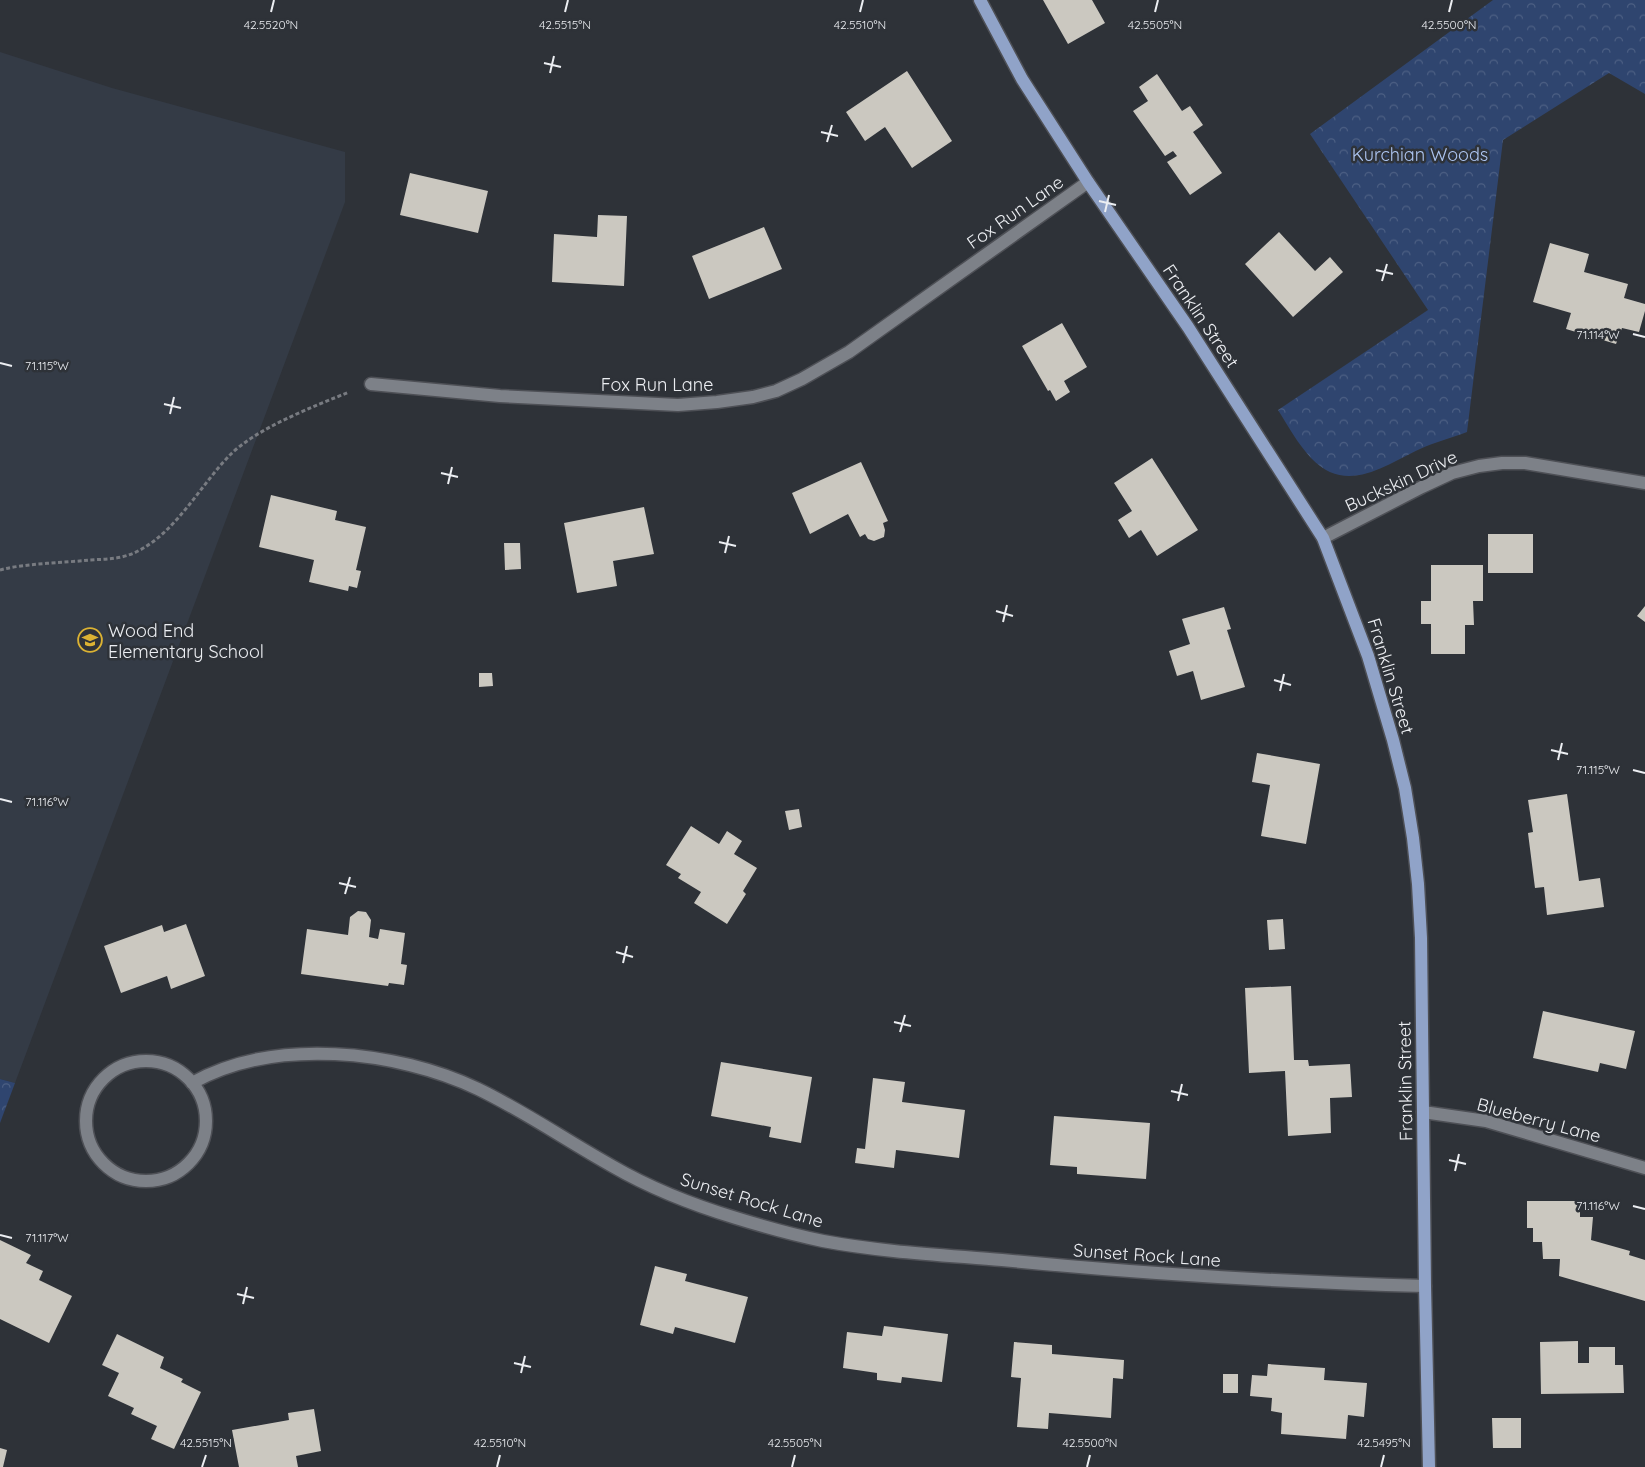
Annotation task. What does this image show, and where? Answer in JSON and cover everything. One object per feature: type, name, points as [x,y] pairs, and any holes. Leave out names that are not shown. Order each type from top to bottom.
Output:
[{"type":"main road","name":"Franklin Street","points":[[980,0],[1022,80],[1088,182],[1188,327],[1324,538],[1381,695],[1405,788],[1418,884],[1421,938],[1429,1467]]},
{"type":"street","name":"Fox Run Lane","points":[[371,384],[500,396],[678,405],[726,401],[776,391],[802,379],[849,352],[1088,182]]},
{"type":"street","name":"Buckskin Drive","points":[[1324,538],[1452,473],[1479,466],[1502,463],[1525,464],[1645,483]]},
{"type":"street","name":"Sunset Rock Lane","points":[[192,1083],[204,1076],[234,1065],[278,1057],[318,1054],[376,1059],[413,1066],[477,1088],[615,1168],[667,1193],[700,1206],[776,1230],[824,1241],[1030,1263],[1166,1274],[1315,1283],[1425,1286]]},
{"type":"street","points":[[152,1062],[174,1068],[192,1083],[199,1093],[203,1104],[205,1128],[198,1150],[192,1160],[183,1168],[163,1179],[139,1181],[117,1174],[107,1168],[99,1159],[88,1139],[86,1115],[93,1093],[108,1075],[128,1064],[152,1062]]},
{"type":"street","name":"Blueberry Lane","points":[[1423,1112],[1486,1121],[1645,1168]]},
{"type":"path","points":[[0,570],[120,558],[140,551],[166,530],[230,455],[246,442],[302,411],[371,384]]},
{"type":"shaded area","name":"Wood End Elementary School","points":[[0,52],[112,88],[345,152],[345,202],[15,1083],[0,1079]]},
{"type":"green space","name":"Kurchian Woods","points":[[1493,0],[1645,0],[1645,94],[1609,73],[1503,140],[1467,432],[1426,447],[1365,474],[1338,475],[1324,469],[1311,458],[1297,441],[1278,410],[1428,310],[1310,134]]},
{"type":"green space","points":[[0,1079],[15,1083],[0,1123]]},
{"type":"building","points":[[1043,0],[1092,0],[1105,23],[1068,44]]},
{"type":"building","points":[[907,71],[952,141],[912,168],[885,127],[865,141],[846,112]]},
{"type":"building","points":[[1157,74],[1182,111],[1190,106],[1203,125],[1193,132],[1222,173],[1190,195],[1167,162],[1177,156],[1173,151],[1165,156],[1133,111],[1148,101],[1139,87]]},
{"type":"building","points":[[410,173],[488,191],[478,233],[400,215]]},
{"type":"building","points":[[598,215],[627,216],[624,286],[552,282],[554,234],[597,237]]},
{"type":"building","points":[[764,227],[782,269],[709,299],[692,256]]},
{"type":"building","points":[[1279,232],[1315,271],[1330,257],[1343,272],[1293,317],[1245,264]]},
{"type":"building","points":[[1550,243],[1589,254],[1584,272],[1628,284],[1624,298],[1645,304],[1639,332],[1622,328],[1616,344],[1566,329],[1571,313],[1533,302]]},
{"type":"building","points":[[1062,323],[1087,367],[1064,381],[1070,392],[1056,401],[1050,390],[1048,391],[1022,346]]},
{"type":"building","points":[[1152,458],[1198,530],[1157,556],[1141,530],[1129,538],[1118,520],[1132,511],[1114,483]]},
{"type":"building","points":[[861,462],[888,521],[883,523],[884,537],[874,541],[868,539],[865,534],[860,537],[848,514],[810,534],[792,493]]},
{"type":"building","points":[[271,495],[337,511],[335,520],[366,527],[356,570],[361,571],[357,588],[349,586],[348,591],[309,582],[314,560],[259,547]]},
{"type":"building","points":[[644,507],[654,554],[613,561],[617,586],[577,593],[564,523]]},
{"type":"building","points":[[1488,534],[1533,534],[1533,573],[1488,573]]},
{"type":"building","points":[[504,543],[520,543],[521,569],[505,570]]},
{"type":"building","points":[[1431,565],[1483,565],[1483,601],[1473,601],[1474,625],[1465,625],[1465,654],[1431,654],[1431,624],[1421,624],[1421,601],[1431,601]]},
{"type":"building","points":[[1645,606],[1645,622],[1637,616]]},
{"type":"building","points":[[1224,607],[1231,629],[1227,630],[1245,687],[1201,700],[1193,671],[1177,676],[1169,651],[1190,644],[1182,619]]},
{"type":"building","points":[[479,673],[492,673],[493,686],[479,687]]},
{"type":"building","points":[[1257,753],[1320,764],[1306,844],[1261,836],[1270,785],[1252,782]]},
{"type":"building","points":[[1567,794],[1579,881],[1600,878],[1604,907],[1547,915],[1544,887],[1535,888],[1528,833],[1533,832],[1528,800]]},
{"type":"building","points":[[799,809],[802,827],[789,830],[785,811]]},
{"type":"building","points":[[691,826],[719,844],[727,831],[742,841],[734,854],[757,868],[743,891],[746,894],[727,924],[694,903],[701,892],[678,878],[681,874],[666,865]]},
{"type":"building","points":[[358,911],[366,912],[371,920],[369,937],[378,939],[380,929],[405,933],[401,964],[407,965],[404,985],[389,983],[388,986],[301,974],[307,929],[348,935],[350,917]]},
{"type":"building","points":[[1283,919],[1285,949],[1269,950],[1267,920]]},
{"type":"building","points":[[186,924],[205,976],[171,989],[167,976],[121,993],[104,946],[162,925],[164,932]]},
{"type":"building","points":[[1291,986],[1294,1060],[1308,1060],[1309,1066],[1350,1064],[1352,1097],[1330,1098],[1331,1133],[1288,1136],[1285,1071],[1249,1073],[1245,988]]},
{"type":"building","points":[[1543,1011],[1635,1031],[1626,1069],[1600,1063],[1598,1072],[1533,1058]]},
{"type":"building","points":[[721,1062],[812,1077],[801,1143],[769,1137],[771,1127],[711,1116]]},
{"type":"building","points":[[873,1078],[905,1082],[902,1102],[965,1110],[959,1158],[896,1150],[894,1168],[855,1163],[857,1148],[865,1149]]},
{"type":"building","points":[[1054,1116],[1150,1123],[1146,1179],[1077,1174],[1077,1167],[1050,1165]]},
{"type":"building","points":[[1527,1201],[1580,1201],[1580,1217],[1593,1217],[1591,1240],[1630,1251],[1629,1255],[1645,1260],[1645,1301],[1559,1276],[1560,1259],[1543,1259],[1542,1242],[1533,1242],[1533,1228],[1527,1228]]},
{"type":"building","points":[[0,1240],[31,1255],[26,1263],[43,1271],[39,1280],[72,1296],[49,1343],[0,1319]]},
{"type":"building","points":[[655,1266],[687,1274],[685,1281],[748,1297],[735,1343],[675,1327],[673,1334],[640,1325]]},
{"type":"building","points":[[884,1326],[948,1334],[942,1382],[902,1377],[901,1383],[877,1380],[877,1373],[843,1368],[847,1332],[882,1336]]},
{"type":"building","points":[[117,1334],[164,1357],[160,1368],[183,1379],[181,1382],[201,1392],[174,1449],[151,1439],[157,1426],[131,1414],[134,1408],[108,1396],[119,1373],[102,1365]]},
{"type":"building","points":[[1578,1341],[1578,1363],[1589,1363],[1589,1347],[1615,1347],[1615,1365],[1623,1365],[1624,1393],[1541,1394],[1540,1342]]},
{"type":"building","points":[[1014,1342],[1052,1345],[1052,1354],[1124,1360],[1123,1379],[1113,1378],[1111,1418],[1049,1413],[1048,1429],[1017,1427],[1021,1378],[1011,1377]]},
{"type":"building","points":[[1268,1364],[1325,1368],[1324,1380],[1367,1383],[1364,1417],[1348,1415],[1346,1439],[1281,1434],[1282,1413],[1271,1411],[1272,1398],[1250,1396],[1252,1375],[1267,1376]]},
{"type":"building","points":[[1223,1374],[1238,1374],[1238,1393],[1223,1393]]},
{"type":"building","points":[[314,1409],[321,1451],[296,1456],[298,1467],[239,1467],[232,1430],[289,1420],[288,1413]]},
{"type":"building","points":[[1492,1418],[1521,1418],[1521,1448],[1493,1448]]},
{"type":"building","points":[[0,1448],[7,1450],[3,1467],[0,1467]]},
{"type":"place","name":"Wood End Elementary School","points":[[90,640]]}]
